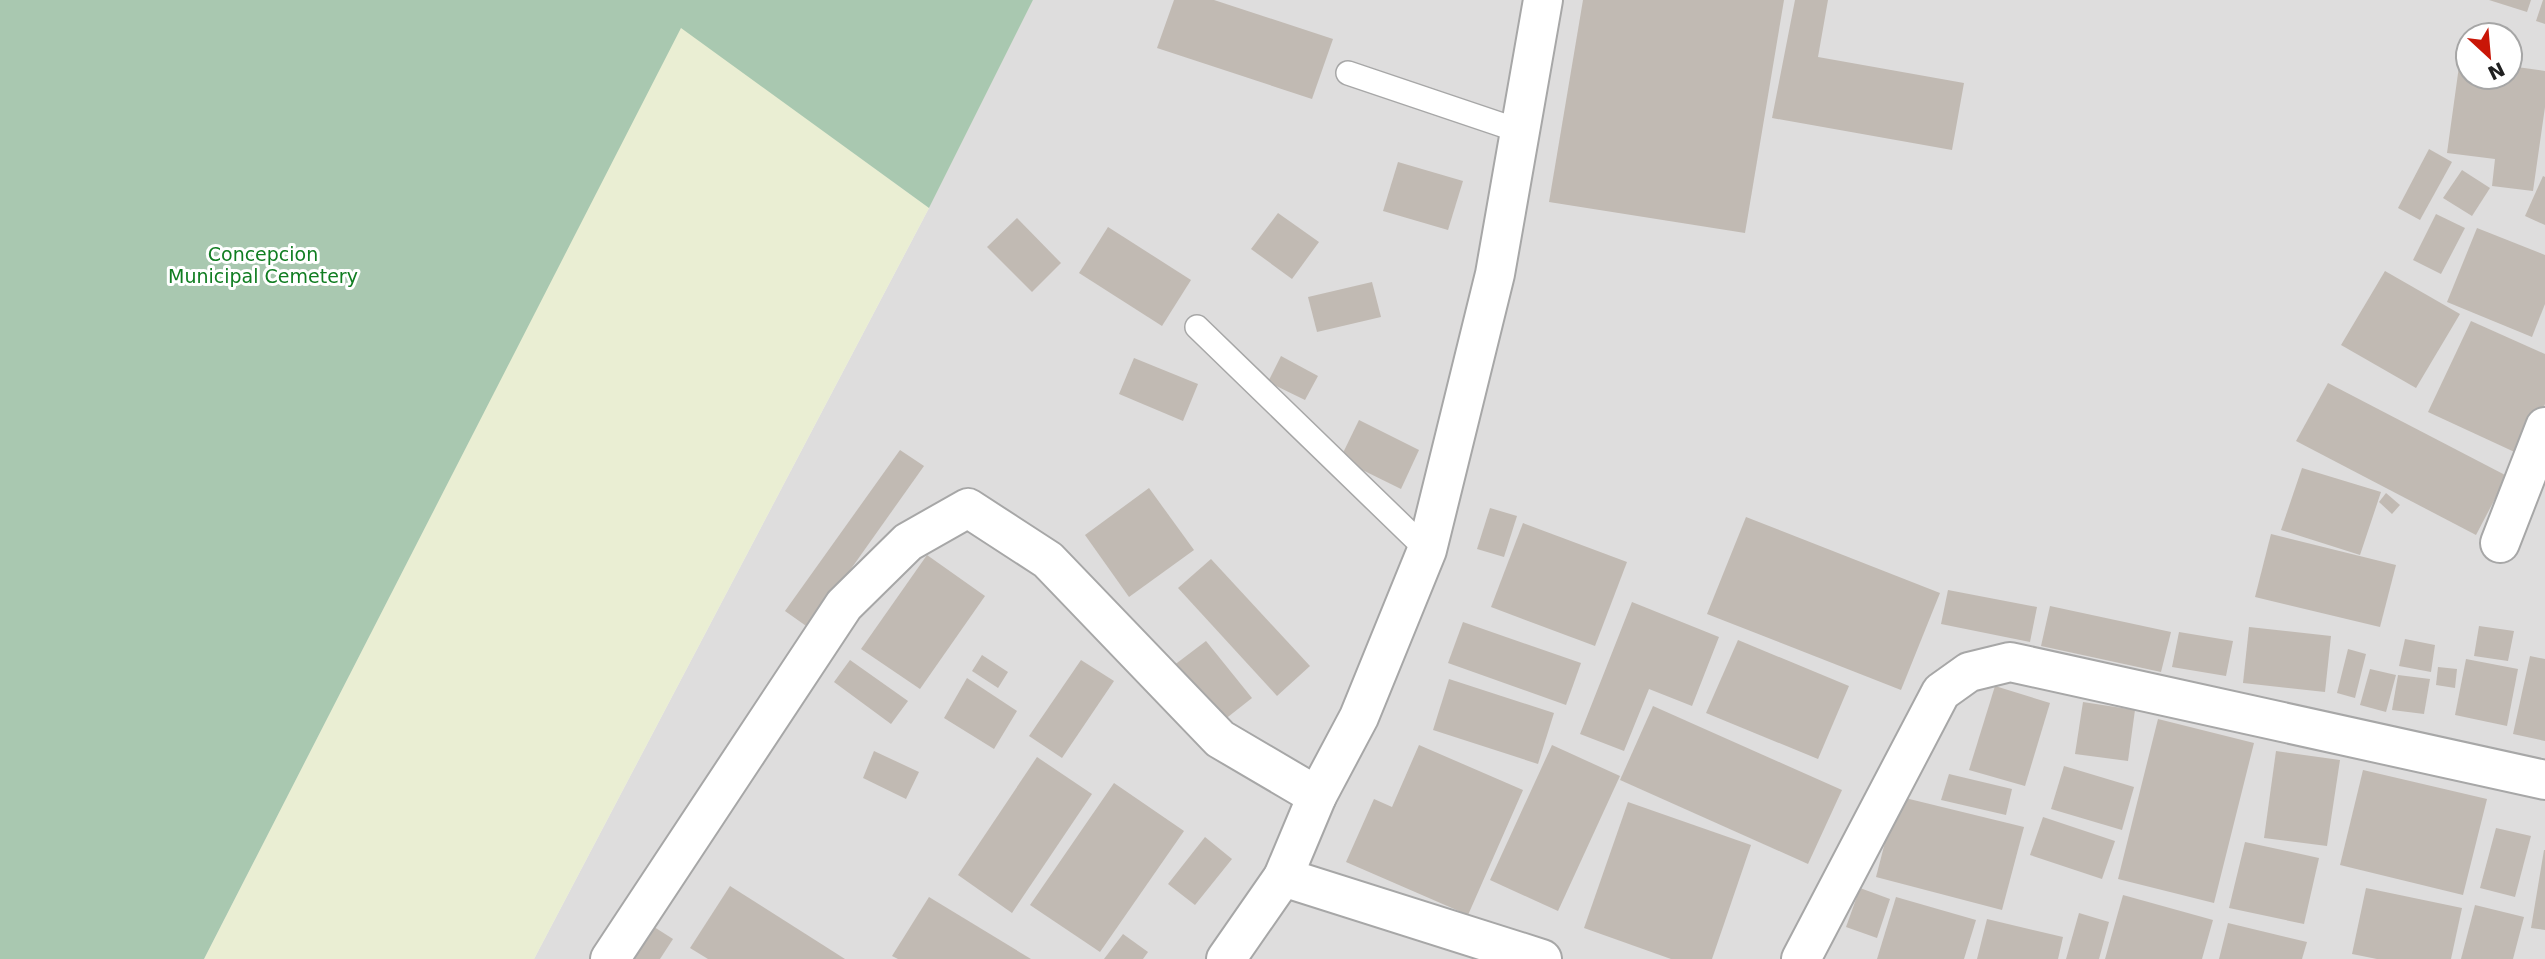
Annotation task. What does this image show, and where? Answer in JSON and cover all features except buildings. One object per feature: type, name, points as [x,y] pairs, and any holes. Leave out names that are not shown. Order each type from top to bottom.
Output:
[{"type":"street","points":[[1226,959],[1283,877],[1317,796],[1359,717],[1427,550],[1495,274],[1543,0]]},
{"type":"street","points":[[2500,543],[2545,427]]},
{"type":"street","points":[[610,959],[844,605],[908,542],[968,508],[1048,560],[1220,739],[1317,796]]},
{"type":"street","points":[[1801,959],[1941,692],[1969,672],[2010,662],[2545,780]]},
{"type":"street","points":[[1283,877],[1542,959]]},
{"type":"lane","points":[[1348,73],[1520,131]]},
{"type":"lane","points":[[1197,327],[1427,550]]},
{"type":"shaded area","points":[[1033,0],[2545,0],[2545,959],[534,959],[929,208]]},
{"type":"green space","name":"Concepcion Municipal Cemetery","points":[[0,0],[1033,0],[929,208],[681,28],[204,959],[0,959]]},
{"type":"green space","points":[[681,27],[929,208],[534,959],[204,959]]}]
